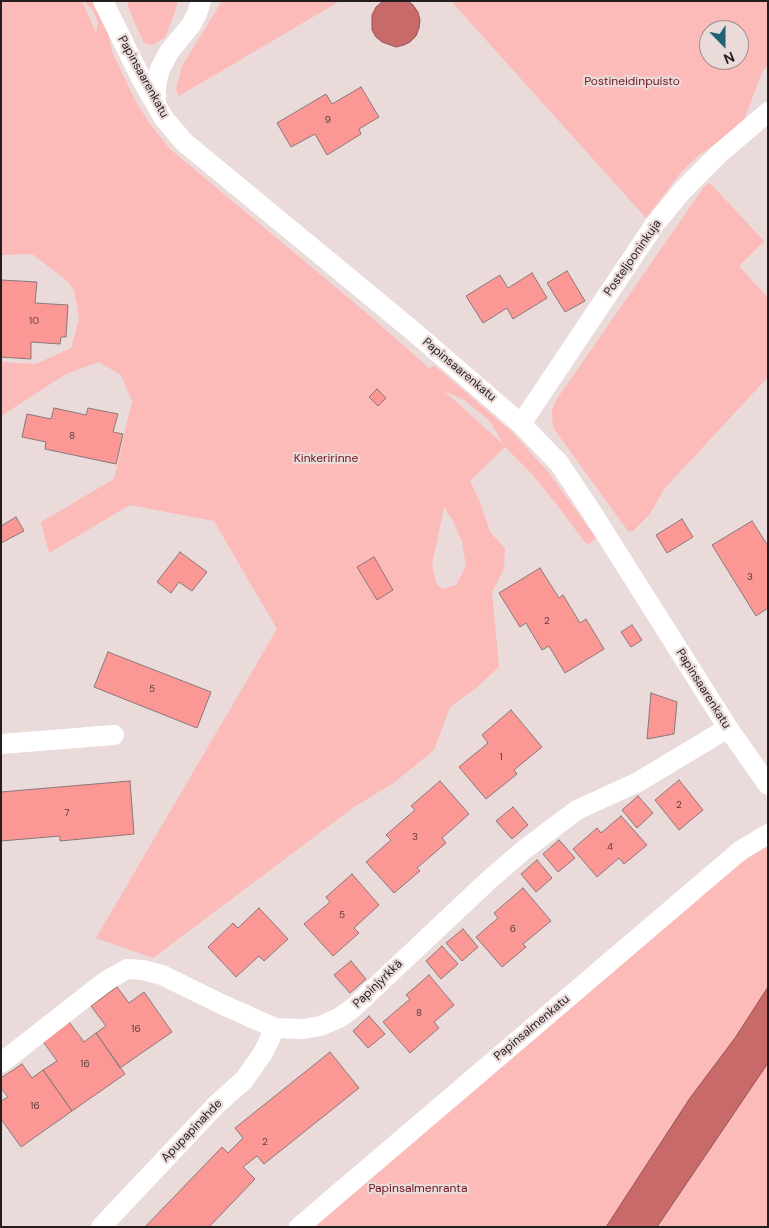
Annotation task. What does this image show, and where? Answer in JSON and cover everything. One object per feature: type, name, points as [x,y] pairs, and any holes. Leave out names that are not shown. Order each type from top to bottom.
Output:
[{"type":"street","name":"Papinsaarenkatu","points":[[103,1],[156,105],[163,117],[184,142],[413,331],[521,424],[559,463],[728,728],[768,785]]},
{"type":"street","points":[[156,105],[156,85],[160,69],[169,52],[191,25],[201,1]]},
{"type":"street","name":"Posteljooninkuja","points":[[521,424],[655,224],[683,190],[720,154],[768,112]]},
{"type":"street","name":"Papinjyrkkä","points":[[1,1064],[106,981],[127,969],[143,970],[162,975],[220,1004],[275,1028],[303,1029],[320,1026],[339,1018],[353,1008],[489,880],[525,849],[577,810],[638,782],[728,728]]},
{"type":"street","points":[[1,744],[114,735]]},
{"type":"street","name":"Papinsalmenkatu","points":[[299,1227],[741,850],[768,834]]},
{"type":"street","name":"Apupapinahde","points":[[101,1227],[216,1105],[244,1080],[263,1052],[275,1028]]},
{"type":"green space","name":"Kinkeririnne","points":[[1,1],[82,1],[96,33],[98,22],[92,9],[83,1],[92,1],[108,32],[112,52],[135,100],[149,123],[170,149],[370,316],[429,368],[435,366],[513,433],[549,473],[596,538],[587,545],[533,475],[505,447],[470,481],[480,502],[490,532],[505,548],[504,569],[492,592],[499,667],[475,689],[450,707],[434,750],[395,782],[354,807],[153,958],[96,938],[277,629],[214,521],[130,505],[49,553],[41,522],[114,479],[132,401],[121,375],[99,362],[66,374],[1,416],[1,362],[36,364],[71,348],[79,318],[74,290],[66,280],[32,254],[1,255]],"holes":[[[444,391],[464,400],[490,421],[504,445]],[[444,507],[453,521],[462,542],[466,566],[456,585],[442,589],[436,583],[432,565]]]},
{"type":"green space","points":[[128,1],[178,1],[165,37],[153,45],[144,43],[128,7]]},
{"type":"green space","points":[[222,1],[340,1],[179,96],[176,89],[182,66]]},
{"type":"green space","name":"Postineidinpuisto","points":[[451,1],[768,1],[768,66],[763,70],[742,125],[698,156],[682,171],[646,218]]},
{"type":"green space","points":[[710,183],[764,241],[739,266],[768,298],[768,377],[664,489],[650,514],[633,531],[628,531],[554,429],[552,409],[557,399],[704,187]]},
{"type":"green space","name":"Papinsalmenranta","points":[[768,846],[768,1018],[619,1227],[314,1227],[738,865]]},
{"type":"green space","points":[[768,1062],[768,1227],[657,1227],[719,1135]]},
{"type":"shaded area","points":[[383,1],[408,1],[418,12],[419,28],[416,36],[410,42],[396,47],[382,42],[376,37],[372,30],[372,15],[376,7]]},
{"type":"shaded area","points":[[768,987],[768,1063],[657,1227],[606,1227],[690,1098],[735,1038]]},
{"type":"building","points":[[361,87],[379,117],[359,129],[361,134],[327,155],[315,134],[291,147],[277,123],[326,94],[332,104]]},
{"type":"building","points":[[567,271],[585,301],[565,312],[547,283]]},
{"type":"building","points":[[532,273],[547,298],[513,319],[507,308],[483,323],[466,296],[500,275],[508,288]]},
{"type":"building","points":[[1,280],[37,282],[35,303],[68,305],[66,337],[61,337],[60,344],[31,342],[31,359],[1,357]]},
{"type":"building","points":[[377,389],[386,398],[378,406],[369,397]]},
{"type":"building","points":[[54,408],[86,415],[88,408],[118,414],[113,432],[123,434],[116,464],[45,449],[46,442],[22,437],[27,414],[51,419]]},
{"type":"building","points":[[16,517],[24,531],[1,543],[1,526]]},
{"type":"building","points":[[682,519],[693,537],[667,553],[656,535]]},
{"type":"building","points":[[752,521],[768,546],[768,608],[756,616],[712,545]]},
{"type":"building","points":[[180,552],[207,572],[192,591],[179,582],[171,593],[157,582]]},
{"type":"building","points":[[374,557],[393,590],[377,600],[357,567]]},
{"type":"building","points":[[540,568],[559,598],[563,595],[580,623],[586,619],[604,649],[565,673],[549,646],[542,650],[526,623],[520,627],[499,593]]},
{"type":"building","points":[[632,625],[642,640],[631,647],[621,632]]},
{"type":"building","points":[[108,652],[211,692],[197,728],[94,687]]},
{"type":"building","points":[[651,693],[677,702],[674,734],[647,739]]},
{"type":"building","points":[[511,710],[542,747],[514,770],[517,774],[486,799],[459,767],[488,743],[482,735]]},
{"type":"building","points":[[679,780],[703,810],[679,830],[655,800]]},
{"type":"building","points":[[130,781],[134,834],[60,841],[60,836],[1,841],[1,792]]},
{"type":"building","points":[[440,781],[469,814],[442,838],[446,843],[417,868],[420,871],[394,893],[366,862],[391,840],[386,835],[415,810],[411,806]]},
{"type":"building","points":[[638,796],[653,813],[637,828],[622,810]]},
{"type":"building","points":[[513,807],[528,825],[512,839],[496,821]]},
{"type":"building","points":[[621,816],[647,845],[624,864],[619,858],[597,877],[573,849],[597,828],[601,833]]},
{"type":"building","points":[[559,840],[575,858],[558,872],[543,854]]},
{"type":"building","points":[[537,860],[552,878],[536,892],[521,874]]},
{"type":"building","points":[[352,874],[379,905],[354,928],[359,933],[333,956],[304,924],[330,902],[326,897]]},
{"type":"building","points":[[523,888],[551,921],[523,944],[526,947],[502,967],[476,937],[498,918],[494,913]]},
{"type":"building","points":[[259,908],[288,939],[264,961],[259,956],[236,977],[208,947],[233,923],[238,928]]},
{"type":"building","points":[[463,929],[478,947],[462,961],[446,943]]},
{"type":"building","points":[[442,946],[458,964],[441,979],[426,961]]},
{"type":"building","points":[[351,961],[366,979],[350,993],[334,975]]},
{"type":"building","points":[[429,975],[454,1005],[434,1022],[439,1028],[410,1053],[383,1022],[410,999],[406,995]]},
{"type":"building","points":[[117,987],[129,1003],[144,992],[172,1032],[120,1068],[96,1033],[106,1026],[91,1006]]},
{"type":"building","points":[[369,1016],[385,1034],[368,1048],[353,1031]]},
{"type":"building","points":[[69,1022],[84,1042],[96,1033],[125,1074],[72,1111],[43,1070],[57,1061],[42,1040]]},
{"type":"building","points":[[330,1052],[359,1088],[264,1164],[257,1156],[243,1167],[255,1179],[209,1227],[145,1227],[222,1147],[228,1153],[243,1138],[235,1128]]},
{"type":"building","points":[[22,1064],[32,1078],[43,1070],[72,1111],[21,1147],[1,1119],[1,1101],[8,1097],[1,1088],[1,1078]]}]
